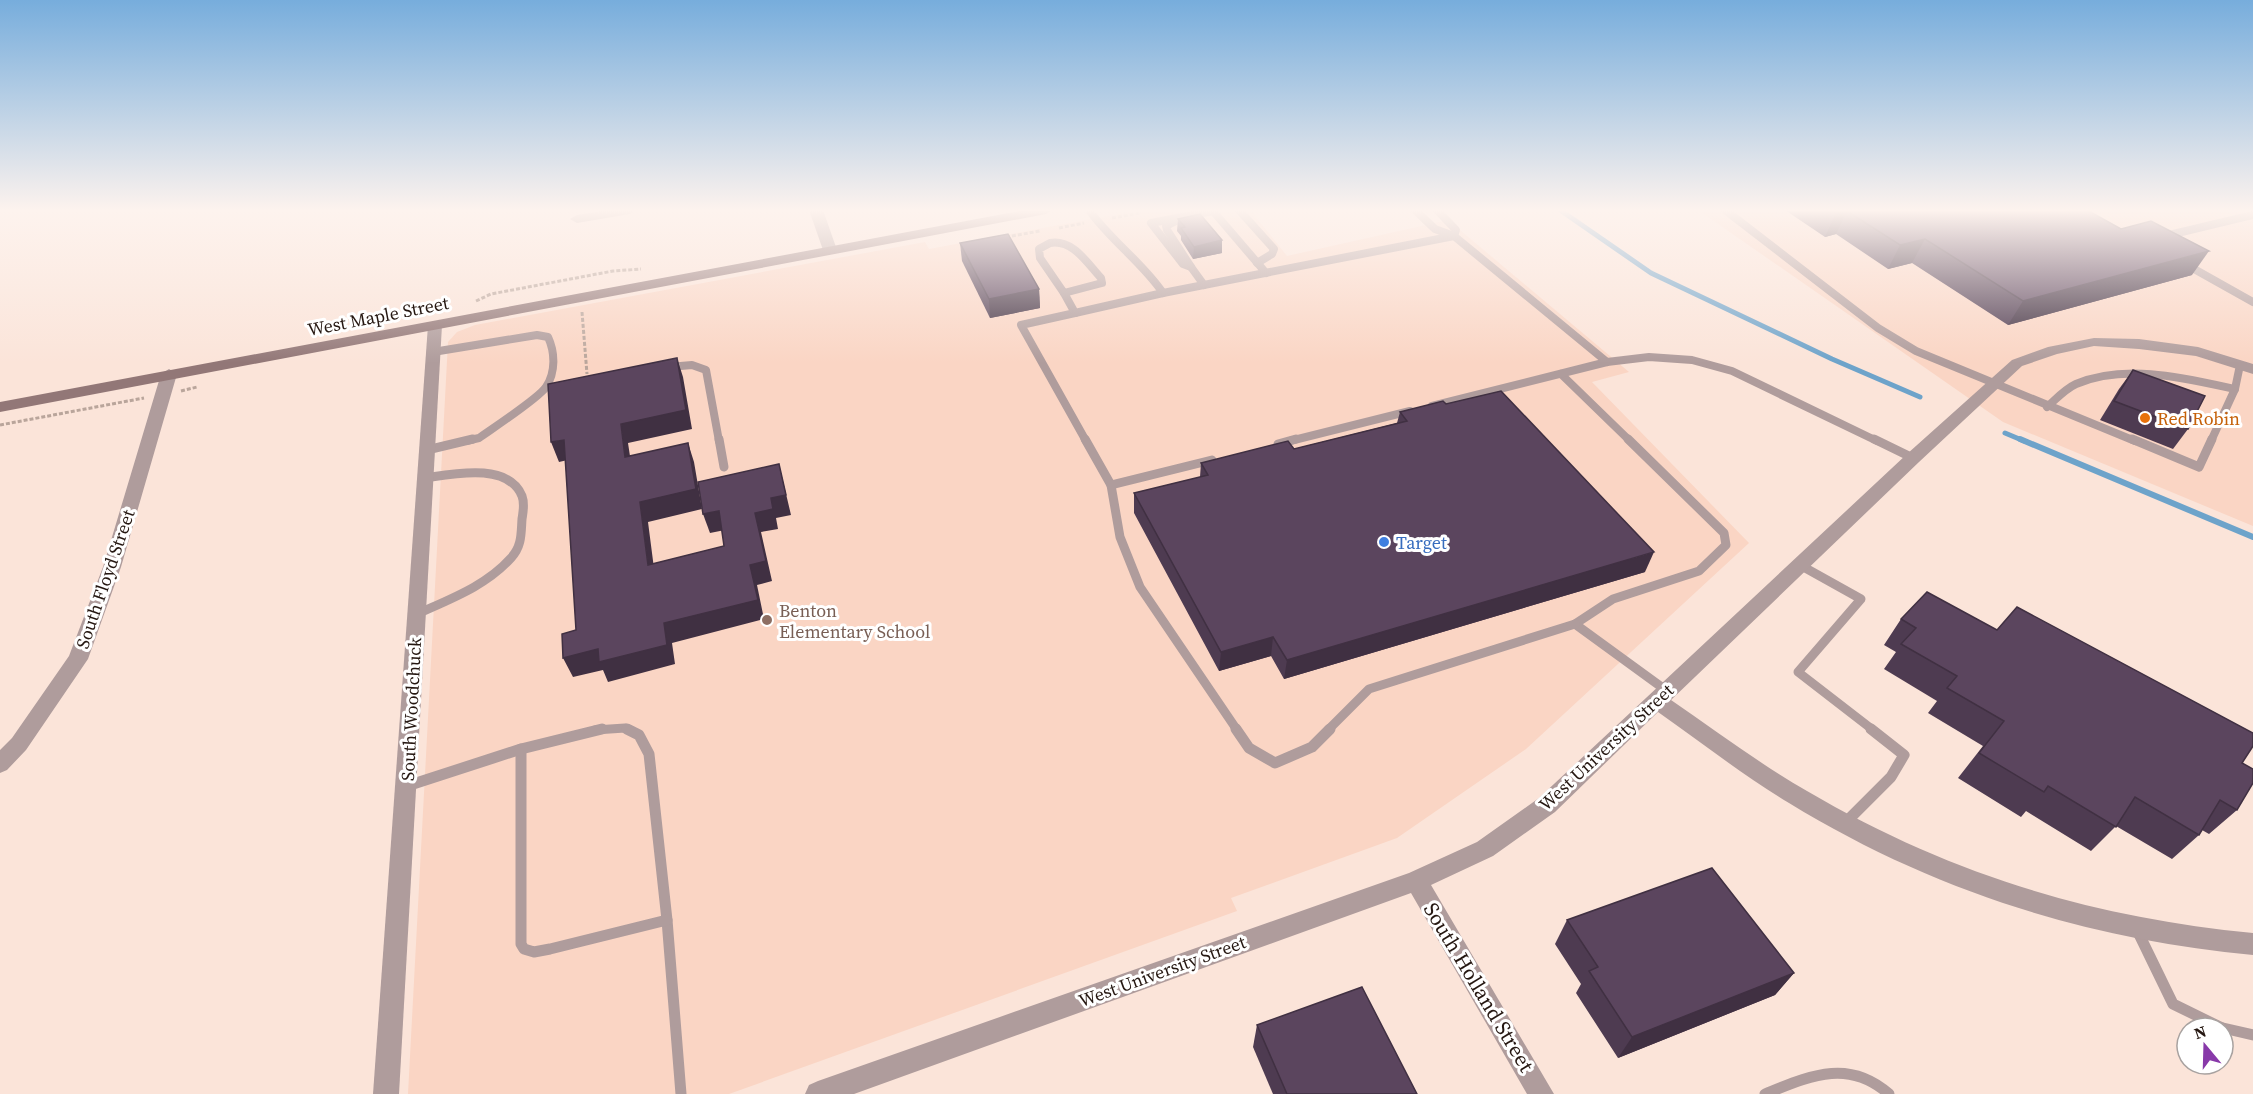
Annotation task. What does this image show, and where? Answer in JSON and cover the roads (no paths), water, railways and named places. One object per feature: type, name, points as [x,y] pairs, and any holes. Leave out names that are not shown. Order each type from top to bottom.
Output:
[{"type":"main road","name":"West Maple Street","points":[[0,406],[772,261]]},
{"type":"street","name":"South Woodchuck","points":[[386,1094],[435,325]]},
{"type":"street","name":"West University Street","points":[[818,1094],[1416,881],[1485,849],[1547,805],[1913,458],[2017,363],[2053,350],[2094,342],[2139,344],[2212,356],[2246,367]]},
{"type":"street","name":"South Floyd Street","points":[[0,764],[19,744],[78,659],[112,567],[169,374]]},
{"type":"street","points":[[1662,696],[1792,794],[1885,844],[1959,877],[2041,907],[2137,930],[2253,944]]},
{"type":"street","name":"South Holland Street","points":[[1416,881],[1542,1094]]},
{"type":"lane","points":[[1042,261],[1075,313]]},
{"type":"lane","points":[[1064,293],[1102,283],[1101,278],[1085,261]]},
{"type":"lane","points":[[1137,261],[1149,272],[1163,293]]},
{"type":"lane","points":[[1181,261],[1191,267]]},
{"type":"lane","points":[[1187,261],[1204,285]]},
{"type":"lane","points":[[1260,261],[1257,263],[1266,273]]},
{"type":"lane","points":[[1327,261],[1163,293],[1021,325],[1111,485],[1120,537],[1140,587],[1249,748],[1275,763],[1312,747],[1370,688],[1575,624],[1613,599],[1699,571],[1726,545],[1724,533],[1561,374]]},
{"type":"lane","points":[[1485,261],[1607,362]]},
{"type":"lane","points":[[1791,261],[1878,328],[1916,351],[2199,467],[2246,367]]},
{"type":"lane","points":[[2183,263],[2253,302]]},
{"type":"lane","points":[[427,450],[479,438],[545,389],[552,378],[553,345],[548,337],[537,336],[433,352]]},
{"type":"lane","points":[[1268,446],[1607,362],[1649,357],[1692,360],[1711,364],[1763,385],[1913,458]]},
{"type":"lane","points":[[662,369],[684,364],[699,366],[706,370],[724,467]]},
{"type":"lane","points":[[2047,406],[2075,385],[2113,375],[2175,377],[2235,389]]},
{"type":"lane","points":[[545,389],[556,388]]},
{"type":"lane","points":[[1111,485],[1226,457]]},
{"type":"lane","points":[[417,614],[475,588],[498,571],[513,556],[522,542],[523,498],[519,490],[508,482],[489,474],[463,472],[425,478]]},
{"type":"lane","points":[[1800,565],[1861,599],[1798,672],[1905,755],[1891,777],[1845,823]]},
{"type":"lane","points":[[1575,624],[1662,696]]},
{"type":"lane","points":[[407,786],[521,749],[601,729],[625,728],[639,735],[649,754],[667,920],[681,1094]]},
{"type":"lane","points":[[521,749],[521,944],[525,949],[534,952],[550,949],[667,920]]},
{"type":"lane","points":[[2137,930],[2173,1004],[2198,1016]]},
{"type":"lane","points":[[2235,1031],[2253,1035]]},
{"type":"lane","points":[[1765,1094],[1824,1073],[1840,1072],[1864,1075],[1882,1085],[1889,1094]]},
{"type":"waterway","points":[[1634,261],[1651,273],[1832,359],[1920,397]]},
{"type":"waterway","points":[[2005,433],[2024,441]]},
{"type":"waterway","points":[[2020,439],[2253,537]]},
{"type":"place","name":"Red Robin","points":[[2145,418]]},
{"type":"place","name":"Target","points":[[1384,542]]},
{"type":"place","name":"Benton Elementary School","points":[[767,620]]}]
